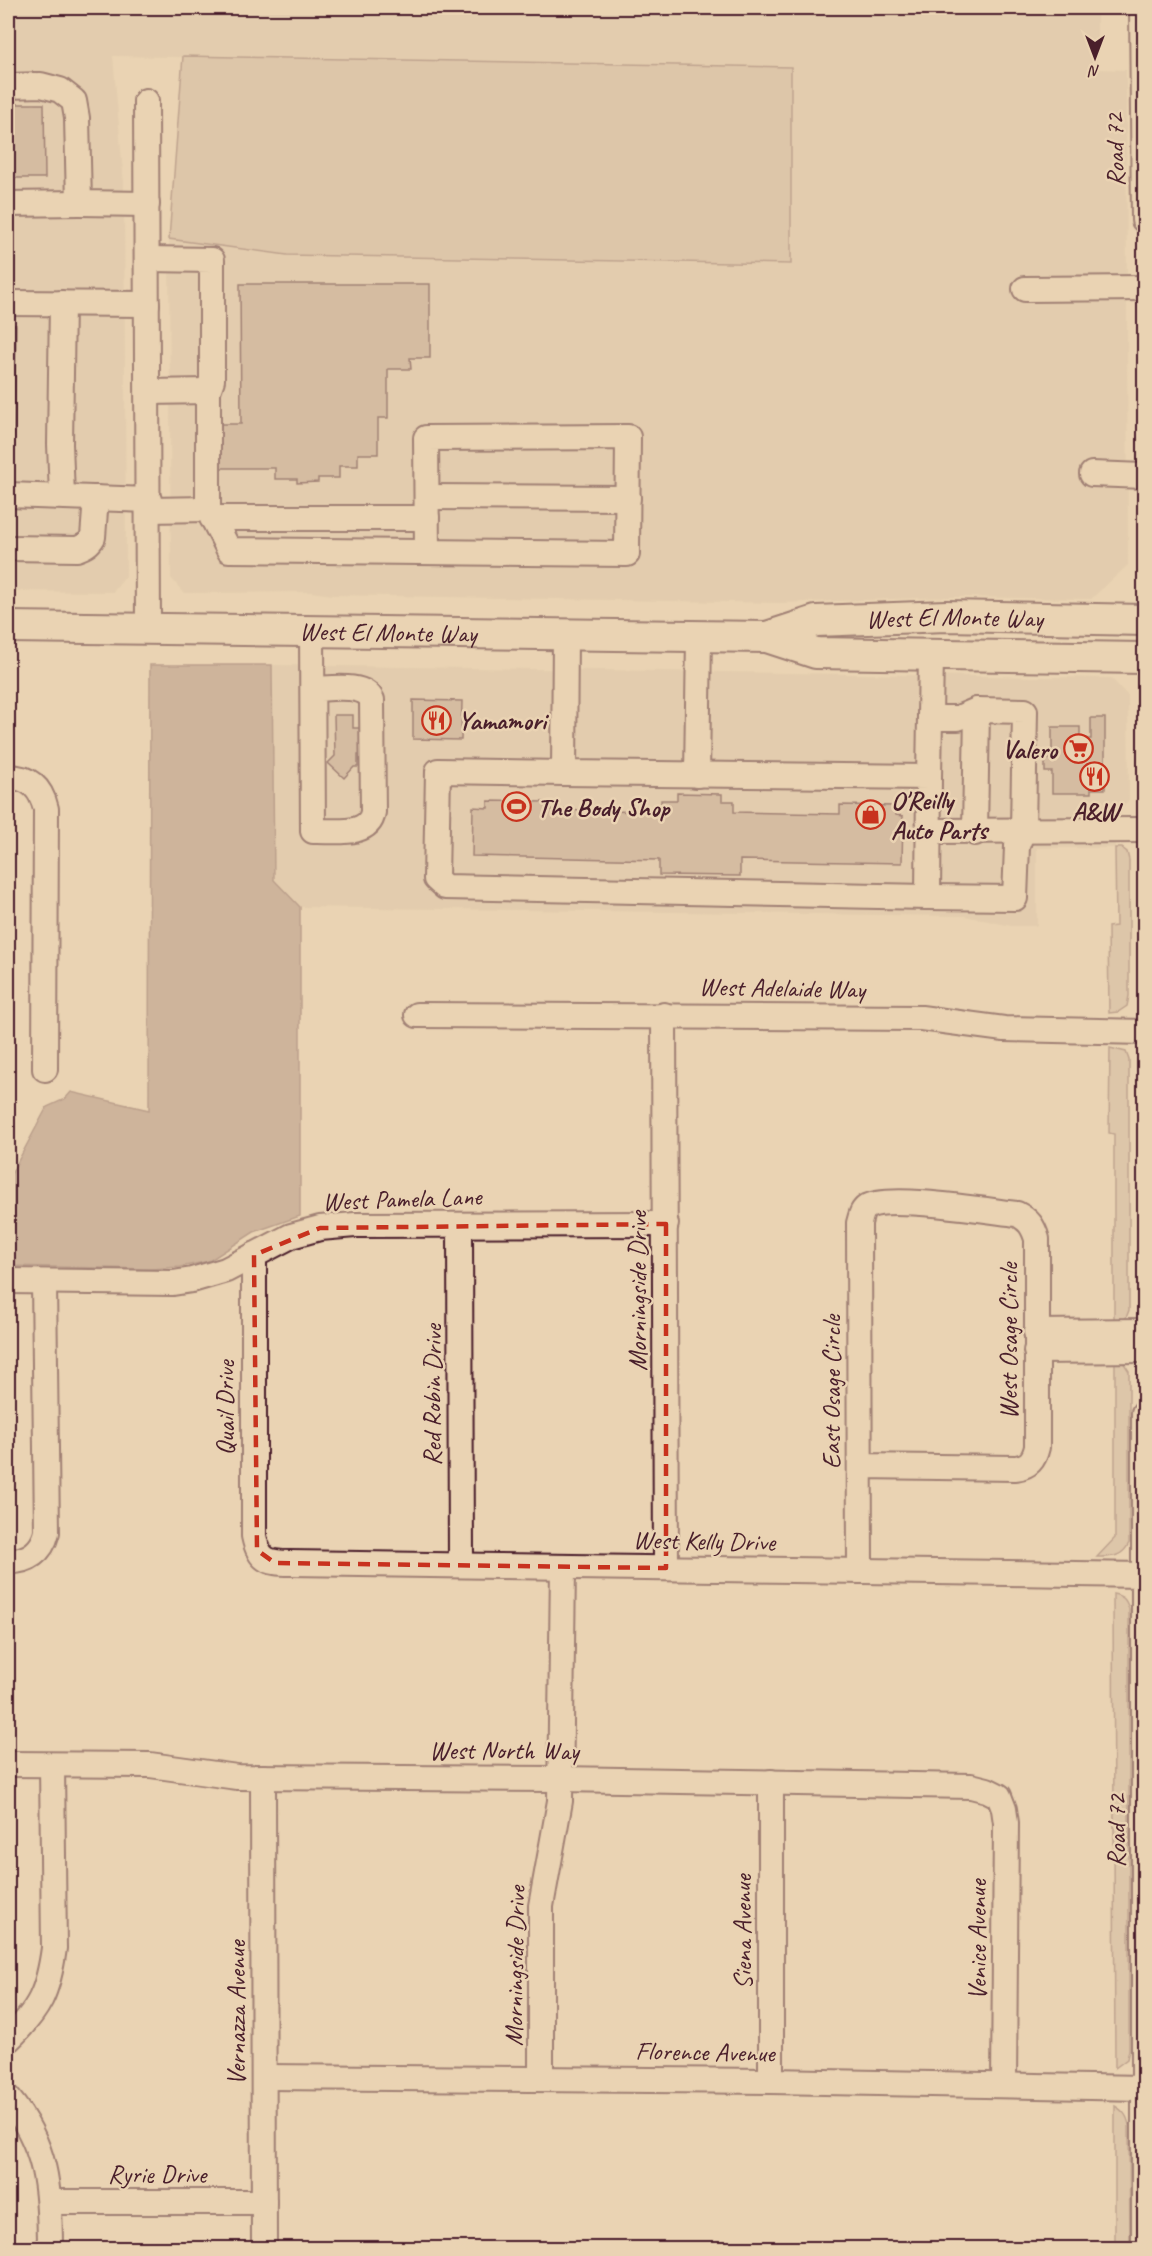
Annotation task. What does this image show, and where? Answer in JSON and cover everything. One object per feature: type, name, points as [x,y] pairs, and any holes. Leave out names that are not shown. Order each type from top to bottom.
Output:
[{"type":"main road","name":"West El Monte Way","points":[[767,637],[816,621],[946,616],[1144,620]]},
{"type":"main road","name":"West El Monte Way","points":[[8,627],[767,637],[816,653],[1144,658]]},
{"type":"street","name":"Road 72","points":[[1142,8],[1144,220]]},
{"type":"street","points":[[8,86],[40,85],[60,90],[74,101],[77,118],[79,203]]},
{"type":"street","points":[[146,101],[148,629]]},
{"type":"street","points":[[8,204],[147,204]]},
{"type":"street","points":[[148,259],[212,260],[212,380],[208,392],[210,514],[229,550],[427,552],[627,554],[628,437],[426,438],[427,552]]},
{"type":"street","points":[[1025,289],[1144,288]]},
{"type":"street","points":[[8,303],[147,304]]},
{"type":"street","points":[[62,303],[60,444],[62,496]]},
{"type":"street","points":[[148,392],[208,392]]},
{"type":"street","points":[[1092,474],[1144,476]]},
{"type":"street","points":[[8,495],[96,498],[210,514],[427,508],[628,498]]},
{"type":"street","points":[[8,548],[77,549],[84,547],[93,537],[96,498]]},
{"type":"street","points":[[312,632],[314,831],[362,828],[370,822],[373,812],[372,700],[367,693],[358,690],[313,689]]},
{"type":"street","points":[[564,772],[565,635]]},
{"type":"street","points":[[697,775],[699,636]]},
{"type":"street","points":[[928,897],[931,656]]},
{"type":"street","points":[[929,777],[438,771],[436,879],[445,887],[1015,898],[1017,846],[1023,830],[1024,711],[977,711],[958,718],[930,718]]},
{"type":"street","points":[[975,832],[977,711]]},
{"type":"street","points":[[8,777],[26,779],[37,787],[46,809],[45,1069]]},
{"type":"street","points":[[928,831],[1144,830]]},
{"type":"street","name":"West Adelaide Way","points":[[417,1015],[921,1018],[1004,1029],[1144,1032]]},
{"type":"street","name":"Morningside Drive","points":[[664,1015],[666,1568]]},
{"type":"street","name":"West Osage Circle","points":[[860,1466],[1016,1468],[1030,1463],[1037,1447],[1037,1239],[1028,1219],[1017,1214],[922,1203],[878,1203],[867,1207],[862,1212]]},
{"type":"street","name":"East Osage Circle","points":[[860,1571],[859,1223],[862,1212]]},
{"type":"street","name":"West Pamela Lane","points":[[8,1281],[173,1283],[226,1270],[291,1236],[320,1228],[355,1225],[666,1224]]},
{"type":"street","name":"Red Robin Drive","points":[[460,1225],[461,1565]]},
{"type":"street","name":"Quail Drive","points":[[254,1255],[254,1536],[257,1550],[264,1559]]},
{"type":"street","points":[[8,1561],[28,1558],[39,1550],[45,1542],[47,1532],[44,1282]]},
{"type":"street","points":[[1036,1341],[1144,1331]]},
{"type":"street","points":[[1036,1341],[1144,1350]]},
{"type":"street","name":"Road 72","points":[[1144,1413],[1144,2248]]},
{"type":"street","name":"West Kelly Drive","points":[[264,1559],[276,1563],[1144,1575]]},
{"type":"street","name":"Morningside Drive","points":[[541,2078],[541,1906],[547,1864],[557,1822],[560,1779],[563,1568]]},
{"type":"street","name":"West North Way","points":[[8,1764],[150,1765],[225,1776],[262,1777],[971,1786],[999,1796]]},
{"type":"street","points":[[8,2040],[26,2022],[41,2001],[50,1978],[54,1948],[52,1765]]},
{"type":"street","name":"Vernazza Avenue","points":[[262,1777],[264,2248]]},
{"type":"street","name":"Siena Avenue","points":[[771,1782],[771,2081]]},
{"type":"street","name":"Venice Avenue","points":[[999,1796],[1004,1809],[1005,1823],[1004,2085]]},
{"type":"street","name":"Florence Avenue","points":[[265,2077],[541,2078],[1144,2088]]},
{"type":"street","points":[[8,2098],[37,2142],[45,2171],[49,2202],[50,2248]]},
{"type":"street","name":"Ryrie Drive","points":[[49,2202],[264,2202]]},
{"type":"highlighted area","points":[[666,1224],[666,1568],[275,1563],[257,1550],[254,1255],[320,1228]]},
{"type":"shaded area","points":[[8,8],[1097,8],[1097,69],[1126,70],[1128,565],[1091,599],[952,597],[778,603],[333,595],[311,592],[184,593],[171,578],[169,239],[287,255],[790,264],[791,67],[113,56],[124,185],[126,576],[113,592],[8,591]]},
{"type":"shaded area","points":[[183,56],[791,67],[791,264],[287,255],[169,239]]},
{"type":"shaded area","points":[[150,665],[272,665],[274,880],[300,907],[300,1216],[254,1232],[209,1261],[180,1267],[151,1269],[8,1266],[8,1180],[47,1107],[65,1099],[71,1092],[149,1110]]},
{"type":"shaded area","points":[[272,665],[1111,678],[1128,696],[1129,800],[1116,814],[1115,848],[1037,848],[1037,926],[1011,926],[965,916],[300,907],[274,880]]},
{"type":"shaded area","points":[[1115,848],[1122,848],[1127,852],[1129,860],[1129,996],[1127,1006],[1118,1012],[1109,1013],[1108,927],[1116,926]]},
{"type":"shaded area","points":[[1110,1048],[1126,1052],[1129,1060],[1129,1310],[1126,1318],[1114,1324],[1114,1134],[1109,1133]]},
{"type":"shaded area","points":[[1115,1357],[1121,1359],[1129,1371],[1129,1543],[1119,1554],[1111,1557],[1097,1557],[1115,1538]]},
{"type":"shaded area","points":[[1113,1594],[1124,1598],[1129,1609],[1129,2050],[1127,2059],[1115,2068]]},
{"type":"shaded area","points":[[1115,2106],[1124,2114],[1129,2125],[1130,2248],[1115,2248]]},
{"type":"building","points":[[8,104],[44,104],[45,178],[8,178]]},
{"type":"building","points":[[240,284],[430,284],[430,358],[410,358],[411,369],[388,369],[388,418],[378,418],[378,454],[358,454],[358,466],[339,466],[339,478],[318,478],[318,482],[297,483],[297,479],[275,479],[275,468],[215,468],[215,424],[241,424]]},
{"type":"building","points":[[8,325],[16,325],[14,445],[8,445]]},
{"type":"building","name":"Yamamori","points":[[413,700],[462,701],[461,740],[413,739]]},
{"type":"building","points":[[334,715],[353,715],[353,728],[376,728],[376,755],[358,755],[358,767],[354,767],[344,778],[328,763],[335,756]]},
{"type":"building","name":"Valero","points":[[1091,718],[1105,718],[1105,789],[1091,789],[1091,793],[1052,793],[1052,772],[1045,772],[1045,759],[1052,759],[1052,727],[1080,727],[1080,739],[1091,739]]},
{"type":"building","points":[[677,793],[722,794],[722,801],[734,801],[734,812],[840,814],[840,805],[896,806],[896,815],[903,816],[902,863],[740,860],[740,876],[659,875],[659,860],[472,856],[473,807],[488,808],[488,801],[546,802],[546,810],[661,812],[661,800],[677,800]]},
{"type":"place","name":"Yamamori","points":[[437,720]]},
{"type":"place","name":"Valero","points":[[1078,749]]},
{"type":"place","name":"A&W","points":[[1095,777]]},
{"type":"place","name":"The Body Shop","points":[[516,807]]},
{"type":"place","name":"O'Reilly Auto Parts","points":[[870,815]]}]
